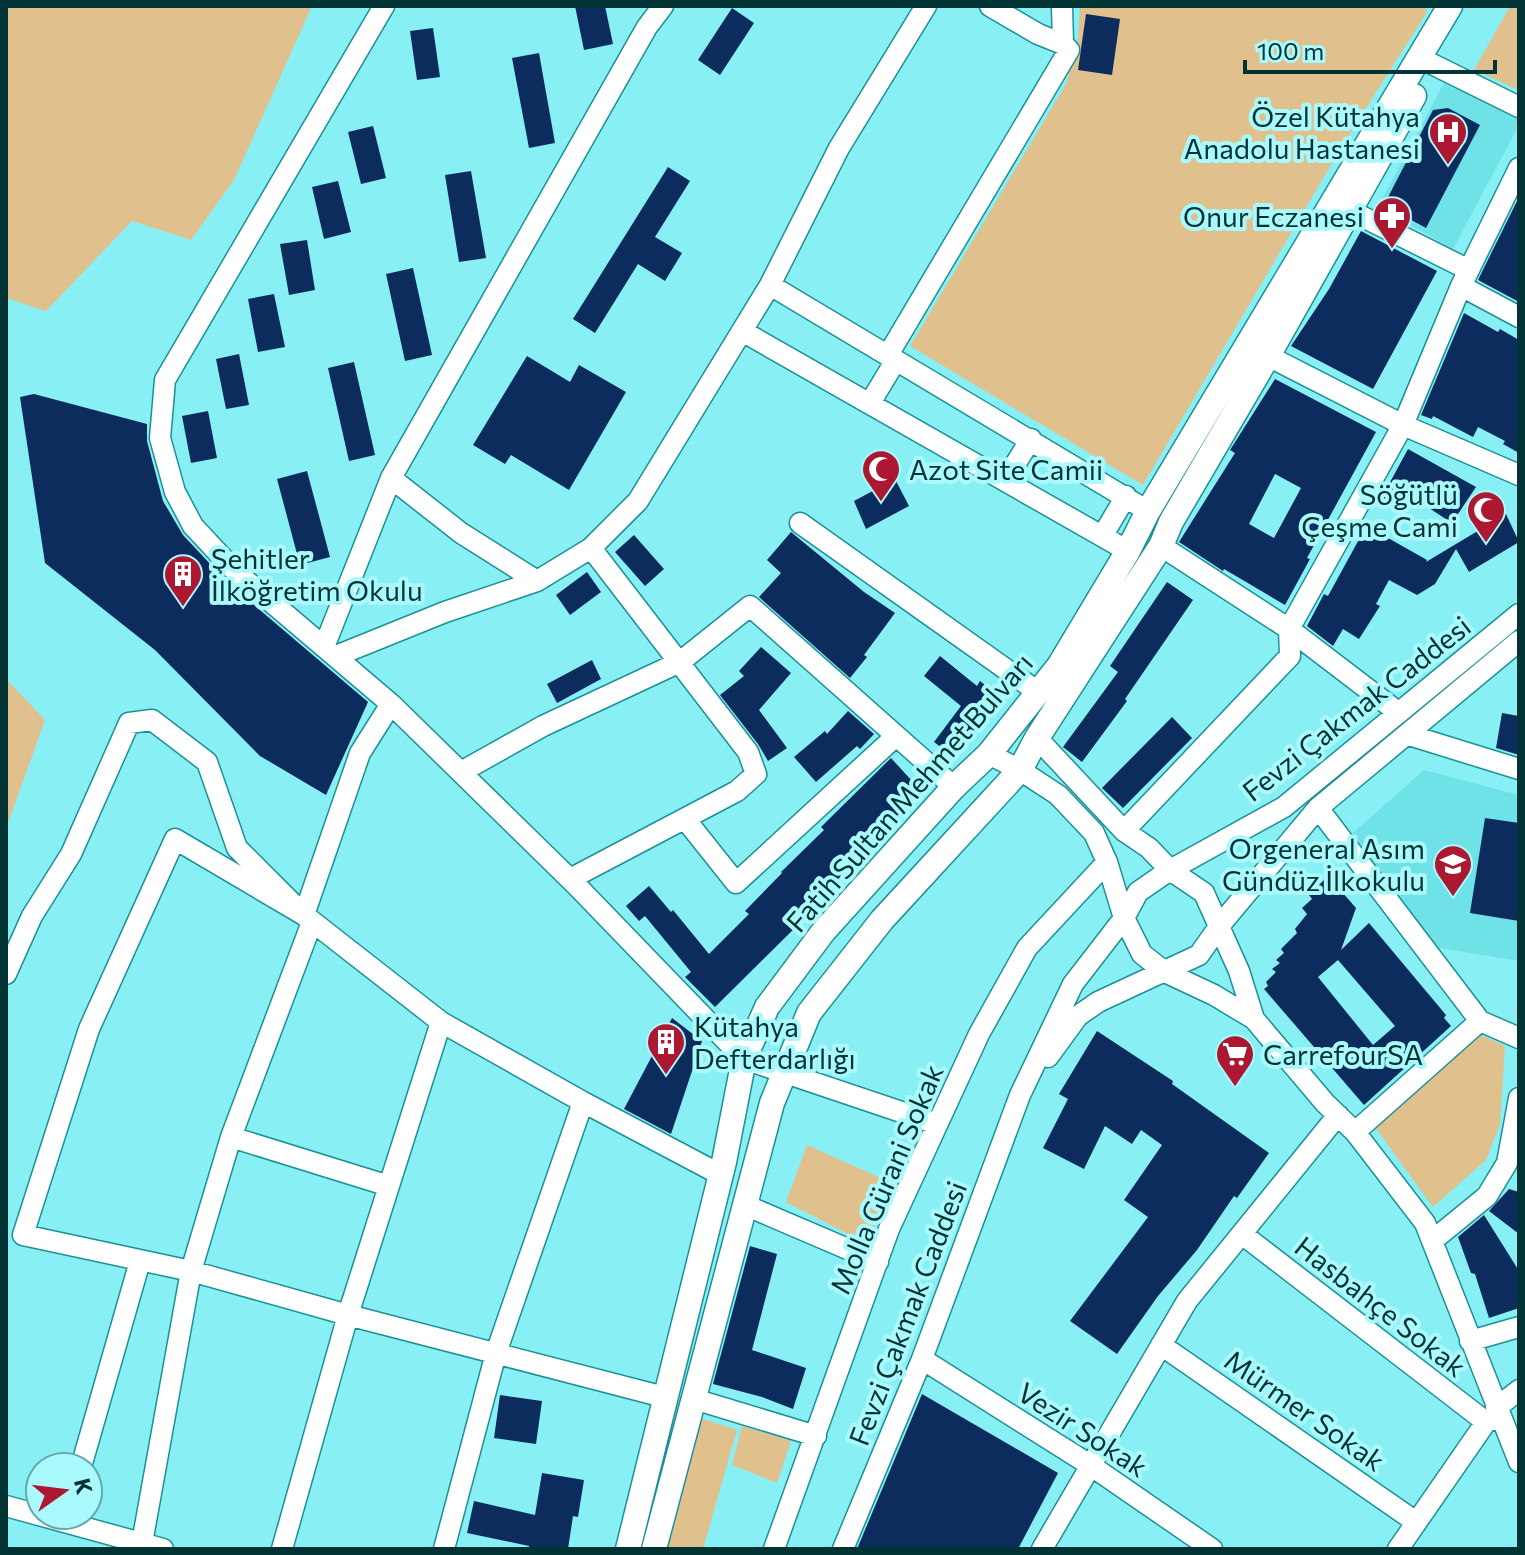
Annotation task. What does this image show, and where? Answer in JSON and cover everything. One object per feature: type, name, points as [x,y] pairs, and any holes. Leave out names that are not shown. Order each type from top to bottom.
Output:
[{"type":"main road","name":"Fatih Sultan Mehmet Bulvarı","points":[[628,1549],[721,1175],[744,1059],[767,1007],[823,932],[954,787],[989,754],[1059,666],[1128,551],[1148,511],[1450,6]]},
{"type":"main road","name":"Fatih Sultan Mehmet Bulvarı","points":[[654,1549],[772,1103],[809,1013],[882,920],[1020,770],[1037,738],[1155,555],[1467,6]]},
{"type":"main road","points":[[1148,511],[1171,522]]},
{"type":"main road","points":[[1128,551],[1155,555]]},
{"type":"street","points":[[384,6],[165,380],[160,438],[175,492],[193,526],[236,572],[391,704],[570,879],[744,1059],[937,1124]]},
{"type":"street","points":[[330,651],[391,478],[647,27],[663,6]]},
{"type":"street","points":[[330,651],[537,581],[591,548],[638,501],[770,285],[839,148],[926,6]]},
{"type":"street","points":[[870,403],[892,357],[1069,50],[990,6]]},
{"type":"street","points":[[1058,8],[1063,44]]},
{"type":"street","points":[[1432,64],[1519,107]]},
{"type":"street","points":[[1124,831],[1290,656],[1289,629],[1403,425],[1465,278],[1519,168]]},
{"type":"street","points":[[1351,211],[1465,278],[1519,317]]},
{"type":"street","points":[[770,285],[1148,511]]},
{"type":"street","points":[[742,331],[1128,551]]},
{"type":"street","points":[[1268,356],[1403,425],[1519,475]]},
{"type":"street","points":[[1006,479],[1031,439]]},
{"type":"street","points":[[391,478],[461,533],[537,581]]},
{"type":"street","points":[[1103,535],[1126,496]]},
{"type":"street","points":[[800,523],[1038,692]]},
{"type":"street","points":[[570,879],[737,791],[756,774],[748,752],[591,548]]},
{"type":"street","points":[[1155,555],[1289,629],[1399,713]]},
{"type":"street","points":[[461,772],[543,726],[680,662],[750,606],[954,787]]},
{"type":"street","name":"Fevzi Çakmak Caddesi","points":[[843,1549],[922,1359],[1020,1095],[1073,984],[1124,918],[1138,892],[1170,870],[1284,807],[1519,614]]},
{"type":"street","name":"Fevzi Çakmak Caddesi","points":[[1020,1095],[1078,1016],[1122,988],[1199,955],[1220,925],[1318,808],[1519,641]]},
{"type":"street","points":[[134,1544],[191,1271],[231,1137],[308,919],[360,753],[391,704]]},
{"type":"street","points":[[6,974],[32,916],[71,854],[129,723],[152,720],[207,762],[237,848],[308,919]]},
{"type":"street","points":[[1409,735],[1519,769]]},
{"type":"street","points":[[685,819],[736,883],[896,736]]},
{"type":"street","points":[[1037,738],[1124,831],[1149,848],[1170,870],[1204,893],[1239,971],[1254,1019]]},
{"type":"street","points":[[989,754],[1058,795],[1094,833],[1107,862],[1124,918],[1142,954],[1165,972],[1214,995],[1254,1019],[1355,1132],[1425,1223],[1470,1341],[1494,1416],[1519,1462]]},
{"type":"street","points":[[1318,808],[1480,1021],[1519,1038]]},
{"type":"street","points":[[664,1397],[191,1271],[23,1235],[89,1029],[175,839],[308,919],[441,1022],[721,1175]]},
{"type":"street","name":"Molla Gürani Sokak","points":[[774,1549],[889,1229],[979,1034],[1027,948],[1107,862]]},
{"type":"street","points":[[1355,1132],[1480,1021]]},
{"type":"street","points":[[282,1549],[348,1315],[441,1022]]},
{"type":"street","points":[[1432,1241],[1510,1176],[1507,1163],[1519,1098]]},
{"type":"street","points":[[444,1549],[496,1353],[583,1102]]},
{"type":"street","points":[[1042,1549],[1187,1301],[1338,1115]]},
{"type":"street","points":[[231,1137],[389,1186]]},
{"type":"street","points":[[745,1205],[878,1262]]},
{"type":"street","name":"Hasbahçe Sokak","points":[[1242,1234],[1494,1416]]},
{"type":"street","points":[[86,1451],[140,1261]]},
{"type":"street","points":[[1470,1341],[1519,1327]]},
{"type":"street","name":"Mürmer Sokak","points":[[1161,1345],[1416,1522]]},
{"type":"street","name":"Vezir Sokak","points":[[922,1359],[1090,1465],[1212,1549]]},
{"type":"street","points":[[1398,1549],[1494,1416],[1519,1390]]},
{"type":"street","points":[[694,1399],[816,1436]]},
{"type":"street","points":[[99,1531],[134,1544],[163,1549]]},
{"type":"shaded area","points":[[6,6],[312,6],[234,180],[191,240],[132,221],[46,311],[6,298]]},
{"type":"shaded area","points":[[1080,6],[1426,6],[1427,12],[1344,143],[1143,485],[910,346],[1066,84],[1078,41]]},
{"type":"shaded area","points":[[1510,6],[1519,6],[1519,90],[1474,70]]},
{"type":"shaded area","name":"Özel Kütahya Anadolu Hastanesi","points":[[1444,83],[1519,116],[1519,125],[1453,249],[1378,207]]},
{"type":"shaded area","points":[[6,679],[45,720],[6,829]]},
{"type":"shaded area","name":"Orgeneral Asım Gündüz İlkokulu","points":[[1424,770],[1519,795],[1519,961],[1428,946],[1344,841]]},
{"type":"shaded area","points":[[1476,1033],[1505,1046],[1500,1124],[1486,1160],[1433,1207],[1372,1123]]},
{"type":"shaded area","points":[[807,1145],[894,1184],[867,1244],[786,1202]]},
{"type":"shaded area","points":[[697,1417],[737,1430],[703,1549],[662,1549]]},
{"type":"shaded area","points":[[742,1426],[791,1441],[777,1483],[732,1465]]},
{"type":"building","points":[[575,6],[605,6],[613,44],[584,50]]},
{"type":"building","points":[[732,8],[754,23],[720,75],[698,60]]},
{"type":"building","points":[[1086,14],[1120,19],[1112,75],[1078,70]]},
{"type":"building","points":[[433,28],[440,77],[417,80],[410,31]]},
{"type":"building","points":[[539,53],[555,143],[529,148],[512,58]]},
{"type":"building","name":"Özel Kütahya Anadolu Hastanesi","points":[[1448,108],[1480,125],[1426,228],[1384,205],[1433,110]]},
{"type":"building","points":[[373,126],[386,178],[361,184],[348,132]]},
{"type":"building","points":[[668,167],[690,181],[655,237],[682,253],[665,281],[638,264],[595,333],[573,319]]},
{"type":"building","points":[[471,171],[486,258],[459,262],[445,175]]},
{"type":"building","points":[[338,181],[351,232],[324,239],[312,187]]},
{"type":"building","points":[[1519,197],[1519,302],[1478,280]]},
{"type":"building","points":[[1361,231],[1437,271],[1373,389],[1291,346],[1329,289]]},
{"type":"building","points":[[307,240],[315,290],[289,295],[280,244]]},
{"type":"building","points":[[413,268],[432,355],[405,361],[386,274]]},
{"type":"building","points":[[274,294],[285,347],[258,352],[248,299]]},
{"type":"building","points":[[1464,313],[1519,340],[1519,453],[1503,444],[1505,441],[1478,427],[1473,437],[1433,416],[1432,419],[1421,415]]},
{"type":"building","points":[[239,354],[249,405],[226,409],[216,359]]},
{"type":"building","points":[[527,356],[570,382],[579,365],[626,392],[569,490],[511,455],[505,464],[473,445]]},
{"type":"building","points":[[354,362],[375,455],[349,461],[328,368]]},
{"type":"building","points":[[1275,379],[1376,432],[1307,558],[1310,559],[1285,605],[1223,571],[1179,542],[1235,453],[1230,450]],"holes":[[[1275,474],[1301,488],[1274,538],[1249,524]]]},
{"type":"building","name":"Şehitler İlköğretim Okulu","points":[[34,394],[147,424],[147,441],[163,501],[183,535],[227,582],[368,702],[326,795],[260,756],[155,650],[45,563],[20,397]]},
{"type":"building","points":[[208,411],[217,458],[191,463],[182,416]]},
{"type":"building","points":[[1408,449],[1476,487],[1452,523],[1409,495],[1401,508],[1382,497]]},
{"type":"building","points":[[307,471],[330,557],[300,565],[277,479]]},
{"type":"building","name":"Azot Site Camii","points":[[895,479],[909,506],[866,529],[854,501]]},
{"type":"building","points":[[1506,514],[1519,542],[1469,572],[1456,549],[1435,584],[1417,595],[1389,580],[1376,604],[1380,606],[1359,639],[1343,629],[1333,646],[1307,626],[1324,594],[1328,596],[1368,523],[1426,562]]},
{"type":"building","points":[[791,532],[864,592],[895,613],[850,678],[759,597],[781,573],[767,560]]},
{"type":"building","points":[[634,535],[664,569],[645,586],[615,552]]},
{"type":"building","points":[[587,572],[601,592],[570,615],[556,595]]},
{"type":"building","points":[[1167,582],[1193,600],[1125,699],[1127,701],[1082,762],[1063,747],[1118,672],[1110,666]]},
{"type":"building","points":[[761,647],[791,673],[759,710],[787,748],[768,761],[720,695],[744,676],[739,671]]},
{"type":"building","points":[[940,656],[977,686],[980,681],[1000,697],[954,757],[934,742],[961,706],[924,676]]},
{"type":"building","points":[[592,660],[601,679],[557,703],[547,684]]},
{"type":"building","points":[[848,711],[874,734],[860,749],[857,746],[816,782],[794,757],[825,731],[827,734]]},
{"type":"building","points":[[1502,713],[1519,716],[1519,755],[1496,748]]},
{"type":"building","points":[[1172,717],[1192,738],[1123,808],[1102,788]]},
{"type":"building","points":[[891,758],[923,793],[882,829],[885,832],[804,913],[807,916],[715,1007],[685,977],[691,972],[645,916],[639,921],[626,906],[649,886],[709,954],[749,914],[745,911],[781,872],[824,830],[821,827]]},
{"type":"building","name":"Orgeneral Asım Gündüz İlkokulu","points":[[1485,818],[1519,823],[1519,921],[1470,913]]},
{"type":"building","points":[[1328,876],[1356,908],[1341,950],[1369,923],[1446,1015],[1444,1018],[1451,1026],[1364,1105],[1264,989],[1268,986],[1266,982],[1276,972],[1272,969],[1280,963],[1276,960],[1284,953],[1281,949],[1297,933],[1295,929],[1307,914],[1302,908],[1312,899],[1309,895]],"holes":[[[1338,960],[1395,1026],[1373,1045],[1318,977]]]},
{"type":"building","name":"Kütahya Defterdarlığı","points":[[672,1018],[702,1041],[671,1134],[624,1109]]},
{"type":"building","points":[[1097,1031],[1173,1081],[1172,1084],[1269,1153],[1117,1354],[1070,1321],[1148,1217],[1124,1200],[1162,1145],[1141,1130],[1132,1144],[1105,1126],[1084,1169],[1043,1148],[1068,1099],[1059,1094]]},
{"type":"building","points":[[1509,1189],[1519,1192],[1519,1234],[1489,1211]]},
{"type":"building","points":[[1484,1215],[1519,1271],[1519,1308],[1489,1318],[1475,1274],[1471,1273],[1458,1237]]},
{"type":"building","points":[[750,1246],[777,1254],[752,1350],[806,1368],[793,1409],[713,1384]]},
{"type":"building","points":[[922,1394],[1058,1473],[1018,1549],[857,1549]]},
{"type":"building","points":[[500,1395],[542,1401],[536,1444],[494,1438]]},
{"type":"building","points":[[542,1473],[584,1480],[578,1517],[573,1516],[568,1549],[529,1549],[529,1546],[467,1533],[474,1501],[535,1515]]},
{"type":"place","name":"Özel Kütahya Anadolu Hastanesi","points":[[1448,166]]},
{"type":"place","name":"Onur Eczanesi","points":[[1392,250]]},
{"type":"place","name":"Azot Site Camii","points":[[881,503]]},
{"type":"place","name":"Söğütlü Çeşme Cami","points":[[1486,544]]},
{"type":"place","name":"Şehitler İlköğretim Okulu","points":[[183,608]]},
{"type":"place","name":"Orgeneral Asım Gündüz İlkokulu","points":[[1453,898]]},
{"type":"place","name":"Kütahya Defterdarlığı","points":[[666,1076]]},
{"type":"place","name":"CarrefourSA","points":[[1235,1088]]}]
